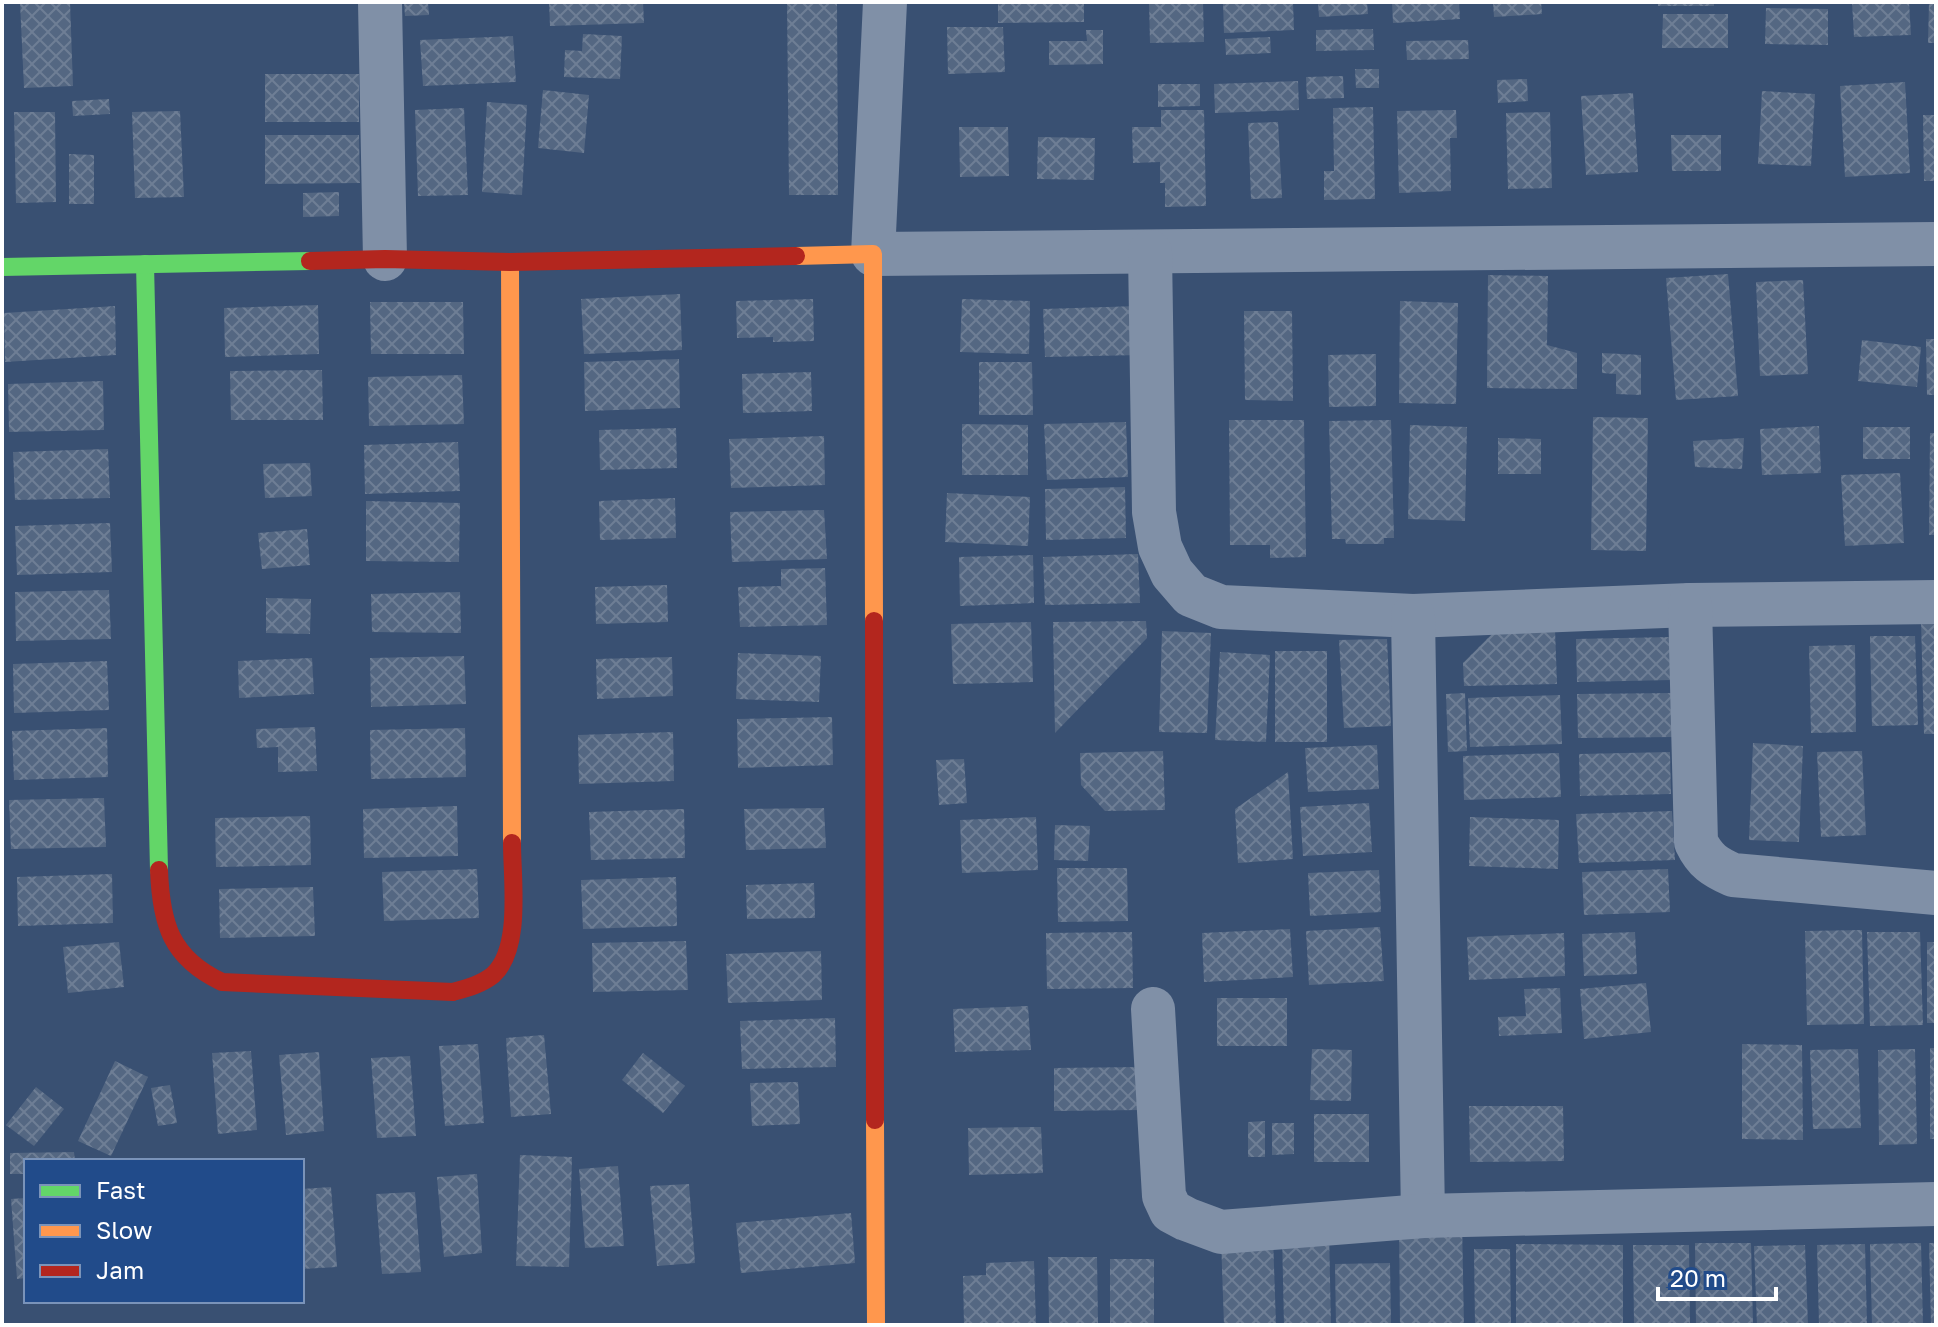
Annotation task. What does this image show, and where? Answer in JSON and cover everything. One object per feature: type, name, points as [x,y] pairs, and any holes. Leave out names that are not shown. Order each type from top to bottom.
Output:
[{"type":"street","points":[[380,2],[385,259]]},
{"type":"street","points":[[876,1325],[873,254],[885,2]]},
{"type":"street","points":[[2,267],[385,259],[510,262],[873,254],[1936,244]]},
{"type":"street","points":[[1150,252],[1154,512],[1160,547],[1172,573],[1191,595],[1221,607],[1413,616],[1690,605],[1936,602]]},
{"type":"street","points":[[145,264],[160,896],[167,929],[177,951],[199,973],[222,982],[453,992],[480,985],[495,974],[508,957],[512,934],[510,262]]},
{"type":"street","points":[[1690,605],[1696,842],[1703,858],[1733,875],[1936,893]]},
{"type":"street","points":[[1413,616],[1423,1216]]},
{"type":"street","points":[[1153,1009],[1164,1196],[1171,1211],[1221,1232],[1423,1216],[1936,1204]]},
{"type":"building","points":[[20,2],[70,2],[73,86],[24,88]]},
{"type":"building","points":[[404,2],[428,2],[429,15],[405,16]]},
{"type":"building","points":[[549,2],[643,2],[644,23],[550,26]]},
{"type":"building","points":[[787,2],[837,2],[838,195],[789,195]]},
{"type":"building","points":[[998,2],[1084,2],[1084,22],[998,23]]},
{"type":"building","points":[[1149,2],[1203,2],[1204,42],[1150,43]]},
{"type":"building","points":[[1223,2],[1293,2],[1294,30],[1224,33]]},
{"type":"building","points":[[1318,2],[1367,2],[1368,14],[1319,17]]},
{"type":"building","points":[[1392,2],[1459,2],[1460,19],[1393,23]]},
{"type":"building","points":[[1493,2],[1541,2],[1542,14],[1494,17]]},
{"type":"building","points":[[1658,2],[1714,2],[1714,6],[1658,6]]},
{"type":"building","points":[[1852,2],[1909,2],[1911,35],[1854,37]]},
{"type":"building","points":[[1929,2],[1936,2],[1936,43],[1928,43]]},
{"type":"building","points":[[1766,8],[1828,9],[1828,45],[1765,44]]},
{"type":"building","points":[[1663,14],[1728,14],[1728,48],[1662,48]]},
{"type":"building","points":[[947,27],[1003,27],[1005,72],[948,74]]},
{"type":"building","points":[[1373,29],[1374,50],[1316,51],[1316,30]]},
{"type":"building","points":[[1086,30],[1103,30],[1103,64],[1049,65],[1049,41],[1087,41]]},
{"type":"building","points":[[583,34],[622,36],[620,79],[564,77],[565,50],[582,51]]},
{"type":"building","points":[[513,36],[516,82],[423,86],[420,40]]},
{"type":"building","points":[[1270,37],[1271,53],[1226,55],[1225,39]]},
{"type":"building","points":[[1468,40],[1469,59],[1407,60],[1406,41]]},
{"type":"building","points":[[1355,69],[1379,69],[1379,88],[1356,88]]},
{"type":"building","points":[[265,74],[359,74],[359,122],[265,122]]},
{"type":"building","points":[[1343,76],[1344,98],[1307,99],[1306,77]]},
{"type":"building","points":[[1527,79],[1528,101],[1498,103],[1497,80]]},
{"type":"building","points":[[1298,81],[1299,110],[1215,113],[1214,84]]},
{"type":"building","points":[[1905,82],[1910,173],[1845,177],[1840,86]]},
{"type":"building","points":[[1158,84],[1200,84],[1200,106],[1158,107]]},
{"type":"building","points":[[543,90],[589,95],[584,153],[538,148]]},
{"type":"building","points":[[1762,91],[1815,94],[1811,166],[1758,164]]},
{"type":"building","points":[[1633,93],[1638,172],[1586,175],[1581,96]]},
{"type":"building","points":[[109,99],[110,114],[73,116],[72,101]]},
{"type":"building","points":[[487,102],[527,105],[522,195],[482,192]]},
{"type":"building","points":[[1373,107],[1375,199],[1324,200],[1324,171],[1334,171],[1333,108]]},
{"type":"building","points":[[464,108],[468,195],[418,196],[415,110]]},
{"type":"building","points":[[1161,110],[1204,110],[1206,206],[1165,207],[1165,183],[1160,183],[1160,162],[1133,163],[1132,127],[1161,127]]},
{"type":"building","points":[[1456,110],[1457,138],[1450,138],[1451,191],[1399,193],[1397,111]]},
{"type":"building","points":[[180,111],[184,197],[135,198],[132,112]]},
{"type":"building","points":[[14,112],[55,112],[56,202],[16,203]]},
{"type":"building","points":[[1550,112],[1552,188],[1508,189],[1506,113]]},
{"type":"building","points":[[1923,115],[1936,115],[1936,181],[1924,181]]},
{"type":"building","points":[[1278,122],[1282,198],[1251,199],[1248,123]]},
{"type":"building","points":[[959,127],[1008,127],[1009,176],[960,177]]},
{"type":"building","points":[[265,135],[359,135],[360,183],[265,184]]},
{"type":"building","points":[[1671,135],[1721,135],[1721,171],[1672,171]]},
{"type":"building","points":[[1038,137],[1095,138],[1094,180],[1037,179]]},
{"type":"building","points":[[69,154],[94,155],[94,204],[69,204]]},
{"type":"building","points":[[339,192],[339,216],[303,217],[303,193]]},
{"type":"building","points":[[1728,274],[1738,396],[1676,400],[1666,278]]},
{"type":"building","points":[[1488,275],[1548,276],[1547,345],[1577,353],[1577,389],[1487,388]]},
{"type":"building","points":[[1803,280],[1808,374],[1760,376],[1756,282]]},
{"type":"building","points":[[680,294],[682,350],[584,354],[581,299]]},
{"type":"building","points":[[813,299],[814,341],[773,342],[773,337],[737,338],[736,301]]},
{"type":"building","points":[[962,299],[1030,301],[1029,354],[960,352]]},
{"type":"building","points":[[1400,301],[1458,303],[1456,404],[1399,403]]},
{"type":"building","points":[[370,302],[463,302],[464,354],[371,354]]},
{"type":"building","points":[[318,305],[319,354],[225,357],[224,308]]},
{"type":"building","points":[[115,306],[116,355],[5,362],[4,313]]},
{"type":"building","points":[[1138,306],[1140,355],[1045,357],[1043,309]]},
{"type":"building","points":[[1244,311],[1292,311],[1293,401],[1245,400]]},
{"type":"building","points":[[1926,339],[1936,339],[1936,395],[1927,395]]},
{"type":"building","points":[[1862,340],[1921,347],[1917,387],[1858,381]]},
{"type":"building","points":[[1602,353],[1641,355],[1641,395],[1616,394],[1616,374],[1602,373]]},
{"type":"building","points":[[1376,354],[1376,406],[1329,407],[1328,355]]},
{"type":"building","points":[[679,359],[680,408],[585,411],[584,362]]},
{"type":"building","points":[[979,362],[1032,362],[1033,415],[979,415]]},
{"type":"building","points":[[322,370],[323,420],[231,420],[230,371]]},
{"type":"building","points":[[811,372],[812,411],[743,413],[742,374]]},
{"type":"building","points":[[462,375],[464,424],[369,426],[368,377]]},
{"type":"building","points":[[103,381],[104,430],[9,432],[8,384]]},
{"type":"building","points":[[1593,417],[1648,418],[1646,551],[1591,550]]},
{"type":"building","points":[[1229,420],[1304,420],[1306,557],[1270,558],[1270,545],[1230,545]]},
{"type":"building","points":[[1391,420],[1394,538],[1384,538],[1384,544],[1346,544],[1345,539],[1332,539],[1329,421]]},
{"type":"building","points":[[1126,422],[1128,477],[1047,480],[1044,424]]},
{"type":"building","points":[[962,424],[1028,425],[1028,475],[962,475]]},
{"type":"building","points":[[1410,425],[1467,427],[1465,521],[1408,519]]},
{"type":"building","points":[[1819,426],[1821,473],[1762,475],[1760,429]]},
{"type":"building","points":[[1863,427],[1910,427],[1910,459],[1863,459]]},
{"type":"building","points":[[676,428],[677,468],[600,470],[599,430]]},
{"type":"building","points":[[1930,433],[1936,433],[1936,535],[1929,535]]},
{"type":"building","points":[[824,436],[825,485],[731,488],[729,439]]},
{"type":"building","points":[[1498,438],[1541,439],[1541,474],[1498,474]]},
{"type":"building","points":[[1744,438],[1742,469],[1695,467],[1693,441]]},
{"type":"building","points":[[458,442],[460,491],[365,494],[364,445]]},
{"type":"building","points":[[108,449],[110,498],[15,500],[13,452]]},
{"type":"building","points":[[310,463],[312,496],[265,498],[263,464]]},
{"type":"building","points":[[1900,473],[1904,543],[1845,546],[1841,475]]},
{"type":"building","points":[[1125,487],[1126,538],[1046,540],[1045,489]]},
{"type":"building","points":[[947,493],[1030,497],[1028,546],[945,542]]},
{"type":"building","points":[[675,498],[676,538],[600,540],[599,501]]},
{"type":"building","points":[[366,501],[460,503],[459,562],[366,561]]},
{"type":"building","points":[[824,510],[827,559],[732,562],[730,512]]},
{"type":"building","points":[[110,523],[112,572],[17,575],[15,526]]},
{"type":"building","points":[[307,529],[310,565],[262,569],[258,533]]},
{"type":"building","points":[[1138,554],[1140,603],[1045,605],[1043,557]]},
{"type":"building","points":[[1033,555],[1034,603],[960,606],[959,557]]},
{"type":"building","points":[[825,568],[827,625],[740,627],[738,587],[781,586],[781,569]]},
{"type":"building","points":[[667,585],[668,622],[596,624],[595,587]]},
{"type":"building","points":[[109,590],[111,639],[16,641],[15,592]]},
{"type":"building","points":[[460,592],[461,633],[372,632],[371,594]]},
{"type":"building","points":[[266,598],[311,599],[310,634],[266,633]]},
{"type":"building","points":[[1146,621],[1147,638],[1055,733],[1053,622]]},
{"type":"building","points":[[1921,621],[1936,621],[1936,734],[1924,734]]},
{"type":"building","points":[[1031,622],[1033,682],[953,684],[951,624]]},
{"type":"building","points":[[1555,629],[1557,684],[1464,686],[1463,663],[1496,630]]},
{"type":"building","points":[[1162,631],[1211,633],[1207,733],[1159,732]]},
{"type":"building","points":[[1870,636],[1915,636],[1918,725],[1872,726]]},
{"type":"building","points":[[1670,637],[1672,680],[1577,682],[1576,639]]},
{"type":"building","points":[[1387,639],[1391,726],[1344,728],[1339,640]]},
{"type":"building","points":[[1855,645],[1856,732],[1811,733],[1809,646]]},
{"type":"building","points":[[1275,651],[1327,651],[1327,742],[1275,742]]},
{"type":"building","points":[[1220,652],[1270,655],[1266,742],[1215,740]]},
{"type":"building","points":[[738,653],[821,656],[819,702],[736,699]]},
{"type":"building","points":[[464,656],[466,704],[371,707],[370,658]]},
{"type":"building","points":[[672,657],[673,696],[597,699],[596,659]]},
{"type":"building","points":[[312,658],[314,694],[239,698],[238,661]]},
{"type":"building","points":[[107,661],[109,710],[14,713],[13,664]]},
{"type":"building","points":[[1465,693],[1467,751],[1448,752],[1446,694]]},
{"type":"building","points":[[1673,693],[1673,737],[1578,738],[1577,694]]},
{"type":"building","points":[[1560,695],[1562,744],[1470,747],[1468,698]]},
{"type":"building","points":[[832,717],[833,765],[738,768],[737,719]]},
{"type":"building","points":[[315,727],[317,771],[278,772],[278,747],[257,748],[256,729]]},
{"type":"building","points":[[107,728],[108,777],[14,780],[12,731]]},
{"type":"building","points":[[465,728],[466,777],[371,779],[370,730]]},
{"type":"building","points":[[673,732],[674,781],[579,784],[578,735]]},
{"type":"building","points":[[1753,743],[1803,746],[1799,842],[1749,840]]},
{"type":"building","points":[[1377,745],[1379,789],[1308,792],[1305,748]]},
{"type":"building","points":[[1163,751],[1165,810],[1105,811],[1081,785],[1080,753]]},
{"type":"building","points":[[1862,751],[1866,835],[1821,837],[1817,752]]},
{"type":"building","points":[[1670,752],[1671,794],[1580,796],[1579,754]]},
{"type":"building","points":[[1559,753],[1561,797],[1464,800],[1463,756]]},
{"type":"building","points":[[964,759],[967,803],[939,805],[936,760]]},
{"type":"building","points":[[1288,772],[1293,859],[1238,863],[1235,809]]},
{"type":"building","points":[[104,798],[106,847],[11,849],[9,800]]},
{"type":"building","points":[[1369,803],[1372,852],[1303,856],[1300,807]]},
{"type":"building","points":[[457,806],[458,856],[364,858],[363,809]]},
{"type":"building","points":[[824,808],[826,848],[746,850],[744,809]]},
{"type":"building","points":[[684,809],[685,858],[591,860],[589,812]]},
{"type":"building","points":[[1672,811],[1675,860],[1579,863],[1576,814]]},
{"type":"building","points":[[310,816],[311,865],[216,867],[215,818]]},
{"type":"building","points":[[1036,817],[1038,870],[962,873],[960,820]]},
{"type":"building","points":[[1470,817],[1559,820],[1558,869],[1469,866]]},
{"type":"building","points":[[1055,825],[1090,826],[1088,861],[1054,860]]},
{"type":"building","points":[[1057,868],[1127,868],[1128,921],[1058,922]]},
{"type":"building","points":[[477,869],[479,918],[384,921],[382,872]]},
{"type":"building","points":[[1668,869],[1670,912],[1584,915],[1582,872]]},
{"type":"building","points":[[1379,870],[1381,912],[1310,916],[1308,873]]},
{"type":"building","points":[[112,874],[113,923],[18,926],[17,877]]},
{"type":"building","points":[[676,877],[677,926],[583,929],[581,880]]},
{"type":"building","points":[[814,883],[815,918],[747,919],[746,885]]},
{"type":"building","points":[[313,887],[315,936],[220,938],[219,889]]},
{"type":"building","points":[[1380,927],[1384,981],[1309,985],[1306,931]]},
{"type":"building","points":[[1290,929],[1293,977],[1204,982],[1202,933]]},
{"type":"building","points":[[1862,930],[1864,1024],[1807,1025],[1805,931]]},
{"type":"building","points":[[1132,932],[1133,988],[1047,989],[1046,933]]},
{"type":"building","points":[[1635,932],[1637,974],[1584,976],[1582,934]]},
{"type":"building","points":[[1867,932],[1920,932],[1923,1025],[1870,1026]]},
{"type":"building","points":[[1564,933],[1565,976],[1469,980],[1467,937]]},
{"type":"building","points":[[686,941],[688,990],[593,992],[592,943]]},
{"type":"building","points":[[119,942],[124,987],[68,993],[63,947]]},
{"type":"building","points":[[1927,942],[1936,942],[1936,1023],[1927,1023]]},
{"type":"building","points":[[821,951],[822,1000],[728,1003],[726,954]]},
{"type":"building","points":[[1646,983],[1651,1032],[1584,1039],[1580,989]]},
{"type":"building","points":[[1560,988],[1562,1033],[1499,1036],[1498,1017],[1526,1016],[1524,989]]},
{"type":"building","points":[[1217,998],[1287,998],[1287,1046],[1217,1046]]},
{"type":"building","points":[[1028,1006],[1031,1050],[955,1052],[953,1009]]},
{"type":"building","points":[[835,1018],[836,1067],[742,1069],[740,1021]]},
{"type":"building","points":[[544,1035],[551,1114],[511,1117],[506,1038]]},
{"type":"building","points":[[478,1044],[484,1123],[445,1126],[439,1046]]},
{"type":"building","points":[[1742,1044],[1802,1045],[1803,1140],[1742,1139]]},
{"type":"building","points":[[1930,1048],[1936,1048],[1936,1139],[1930,1139]]},
{"type":"building","points":[[1312,1049],[1352,1050],[1351,1101],[1310,1100]]},
{"type":"building","points":[[1858,1049],[1861,1128],[1813,1129],[1810,1050]]},
{"type":"building","points":[[1915,1049],[1917,1144],[1879,1145],[1878,1050]]},
{"type":"building","points":[[251,1051],[257,1130],[218,1134],[212,1053]]},
{"type":"building","points":[[319,1052],[324,1131],[286,1135],[279,1055]]},
{"type":"building","points":[[643,1053],[685,1086],[663,1113],[622,1080]]},
{"type":"building","points":[[410,1056],[416,1136],[377,1138],[371,1058]]},
{"type":"building","points":[[115,1061],[148,1077],[111,1156],[78,1141]]},
{"type":"building","points":[[1140,1067],[1141,1110],[1054,1111],[1054,1068]]},
{"type":"building","points":[[798,1082],[800,1124],[752,1126],[750,1083]]},
{"type":"building","points":[[170,1085],[177,1123],[158,1126],[151,1088]]},
{"type":"building","points":[[36,1087],[64,1109],[34,1146],[6,1125]]},
{"type":"building","points":[[1469,1106],[1563,1106],[1564,1161],[1470,1162]]},
{"type":"building","points":[[1314,1114],[1369,1114],[1369,1162],[1314,1162]]},
{"type":"building","points":[[1265,1121],[1265,1157],[1248,1157],[1248,1122]]},
{"type":"building","points":[[1272,1123],[1294,1123],[1294,1154],[1272,1155]]},
{"type":"building","points":[[1041,1127],[1043,1173],[969,1175],[968,1128]]},
{"type":"building","points":[[74,1152],[75,1159],[24,1159],[24,1174],[10,1174],[10,1153]]},
{"type":"building","points":[[520,1155],[572,1157],[569,1267],[516,1266]]},
{"type":"building","points":[[618,1166],[624,1246],[585,1248],[579,1169]]},
{"type":"building","points":[[477,1174],[482,1253],[444,1257],[437,1177]]},
{"type":"building","points":[[689,1184],[695,1263],[657,1266],[650,1186]]},
{"type":"building","points":[[331,1187],[337,1267],[304,1269],[304,1189]]},
{"type":"building","points":[[415,1192],[421,1272],[382,1274],[376,1194]]},
{"type":"building","points":[[24,1198],[24,1278],[17,1279],[11,1199]]},
{"type":"building","points":[[851,1213],[855,1263],[741,1273],[736,1223]]},
{"type":"building","points":[[1399,1222],[1462,1222],[1464,1325],[1400,1325]]},
{"type":"building","points":[[1329,1232],[1331,1325],[1284,1325],[1282,1234]]},
{"type":"building","points":[[1273,1237],[1276,1325],[1224,1325],[1221,1239]]},
{"type":"building","points":[[1695,1243],[1751,1243],[1753,1325],[1696,1325]]},
{"type":"building","points":[[1921,1243],[1923,1325],[1872,1325],[1870,1244]]},
{"type":"building","points":[[1929,1243],[1936,1243],[1936,1325],[1931,1325]]},
{"type":"building","points":[[1516,1244],[1623,1245],[1623,1325],[1516,1325]]},
{"type":"building","points":[[1865,1244],[1867,1325],[1819,1325],[1817,1245]]},
{"type":"building","points":[[1633,1245],[1689,1245],[1690,1325],[1634,1325]]},
{"type":"building","points":[[1805,1245],[1808,1325],[1757,1325],[1754,1246]]},
{"type":"building","points":[[1474,1249],[1510,1249],[1511,1325],[1475,1325]]},
{"type":"building","points":[[1048,1257],[1097,1257],[1098,1325],[1049,1325]]},
{"type":"building","points":[[1110,1259],[1154,1259],[1154,1325],[1110,1325]]},
{"type":"building","points":[[1034,1261],[1036,1325],[964,1325],[963,1276],[986,1275],[986,1263]]},
{"type":"building","points":[[1390,1263],[1391,1325],[1336,1325],[1335,1264]]},
{"type":"traffic: fast","points":[[2,267],[310,261]]},
{"type":"traffic: fast","points":[[145,264],[159,870]]},
{"type":"traffic: slow","points":[[796,256],[873,254],[874,621]]},
{"type":"traffic: slow","points":[[510,262],[512,843]]},
{"type":"traffic: slow","points":[[875,1120],[876,1325]]},
{"type":"traffic: jam","points":[[310,261],[510,262],[796,256]]},
{"type":"traffic: jam","points":[[874,621],[875,1120]]},
{"type":"traffic: jam","points":[[159,870],[166,923],[172,937],[191,962],[222,982],[453,992],[493,975],[508,949],[514,894],[512,843]]}]
